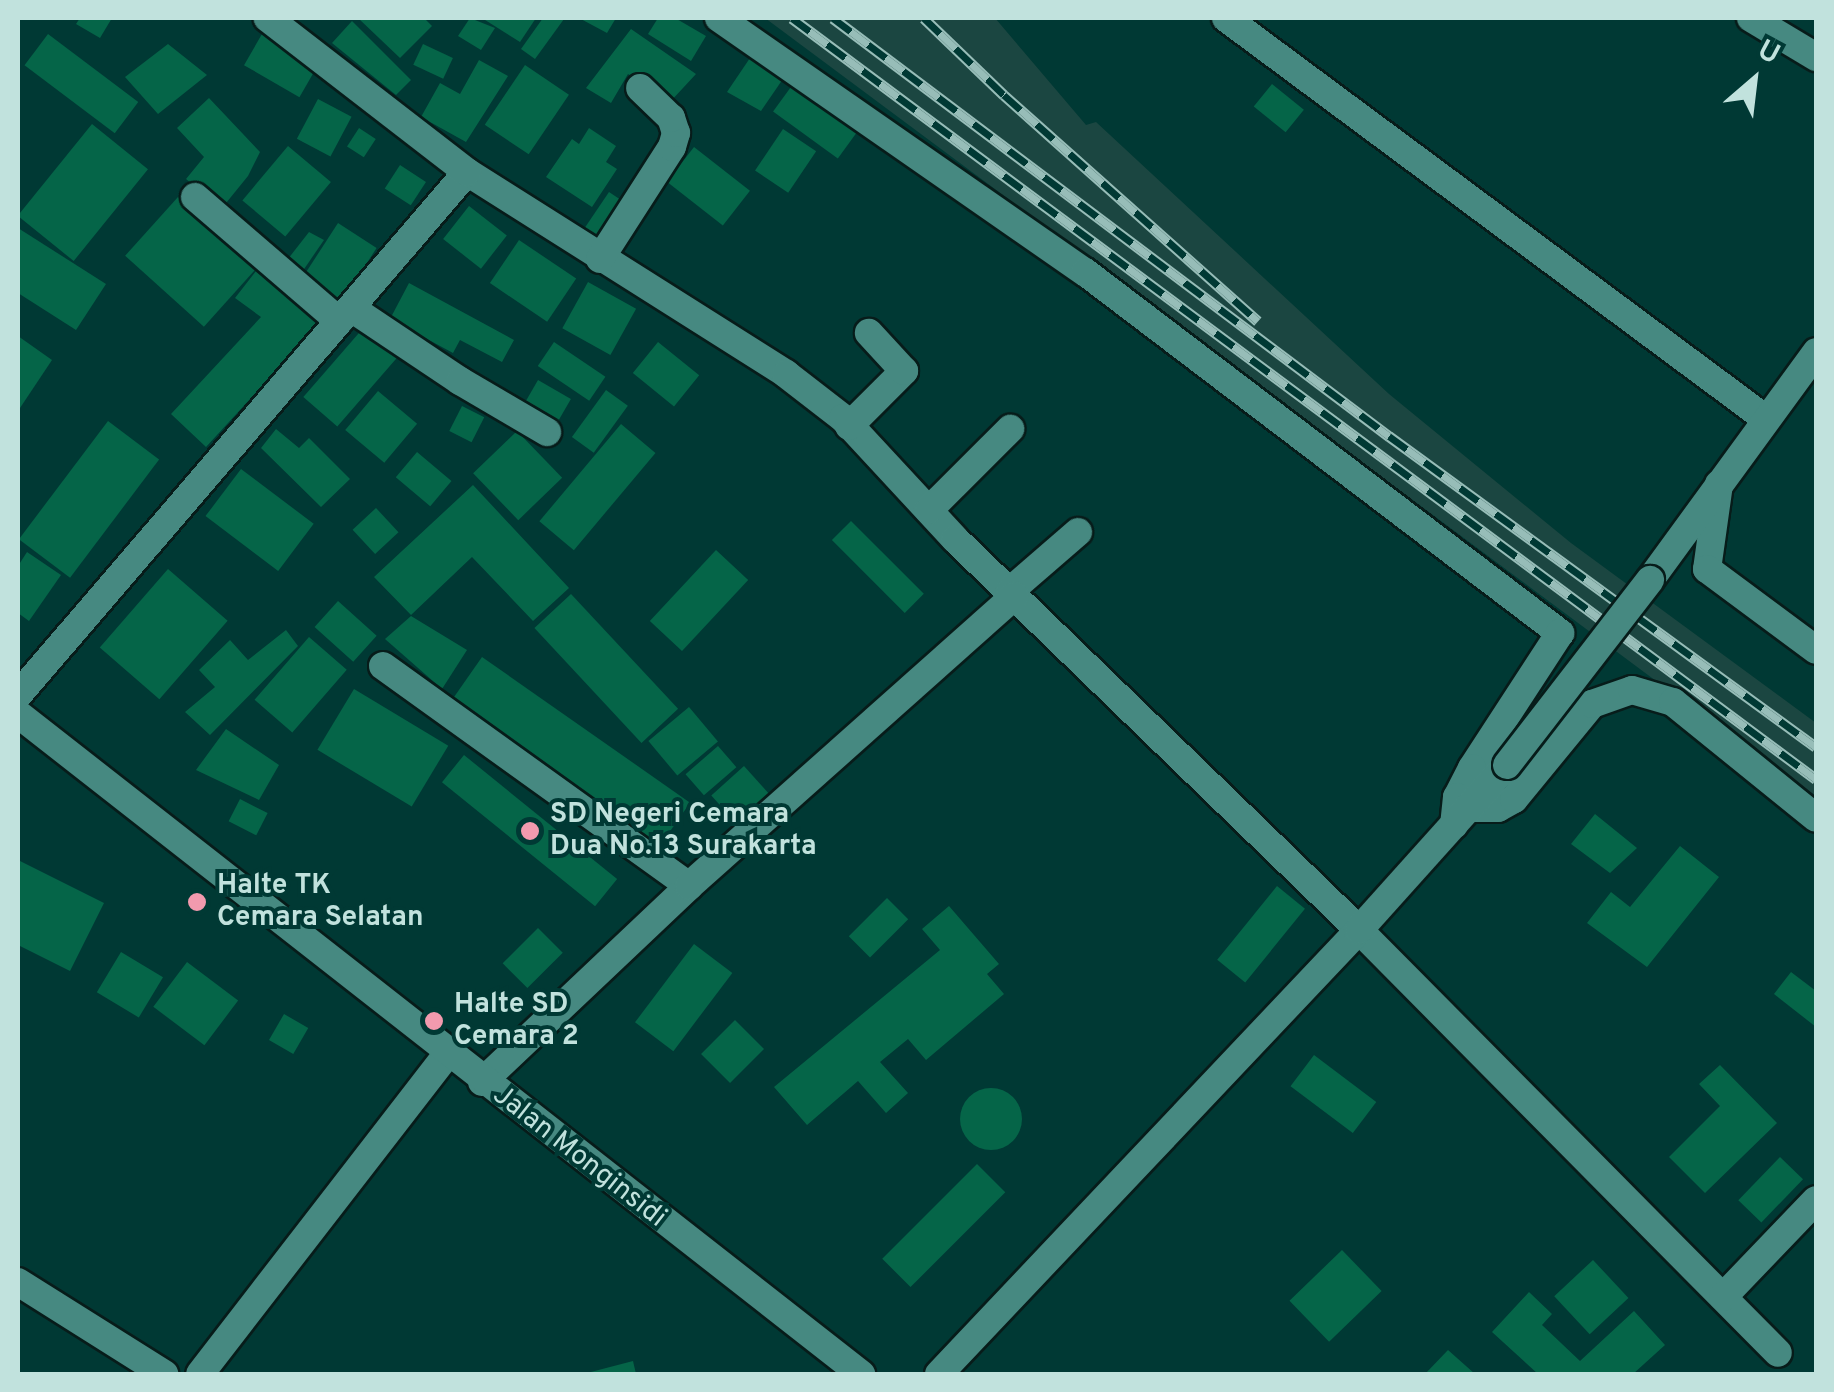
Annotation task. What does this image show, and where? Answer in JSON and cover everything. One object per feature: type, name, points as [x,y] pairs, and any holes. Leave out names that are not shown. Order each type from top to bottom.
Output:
[{"type":"street","points":[[268,18],[468,172],[786,374],[849,426],[1012,594],[1359,930],[1778,1353]]},
{"type":"street","points":[[718,18],[1085,272],[1560,633],[1472,768],[1457,797],[1461,817]]},
{"type":"street","points":[[1226,18],[1766,419]]},
{"type":"street","points":[[1751,18],[1816,57]]},
{"type":"street","points":[[600,259],[672,147],[676,133],[670,118],[640,88]]},
{"type":"street","points":[[18,695],[468,172]]},
{"type":"street","points":[[195,196],[345,314],[547,432]]},
{"type":"street","points":[[849,426],[904,370],[868,332]]},
{"type":"street","points":[[940,1374],[1359,930],[1506,765],[1650,580],[1816,352]]},
{"type":"street","points":[[928,510],[1010,429]]},
{"type":"street","points":[[1719,484],[1707,569],[1816,650]]},
{"type":"street","points":[[482,1082],[688,886],[1078,532]]},
{"type":"street","points":[[384,666],[688,886]]},
{"type":"street","points":[[1461,817],[1498,808],[1514,799],[1592,704],[1632,690],[1673,702],[1816,818]]},
{"type":"street","name":"Jalan Monginsidi","points":[[18,714],[482,1082],[861,1374]]},
{"type":"street","points":[[200,1374],[447,1054]]},
{"type":"street","points":[[1724,1298],[1816,1200]]},
{"type":"street","points":[[18,1282],[164,1374]]},
{"type":"shaded area","points":[[765,18],[995,18],[1086,125],[1096,122],[1389,394],[1571,543],[1816,723],[1816,800]]},
{"type":"building","points":[[80,18],[112,18],[100,38],[76,24]]},
{"type":"building","points":[[358,18],[424,18],[432,26],[400,58]]},
{"type":"building","points":[[470,18],[495,28],[481,50],[458,36]]},
{"type":"building","points":[[482,18],[536,18],[520,42]]},
{"type":"building","points":[[543,18],[564,19],[535,59],[521,49]]},
{"type":"building","points":[[579,18],[616,18],[607,33]]},
{"type":"building","points":[[658,18],[675,18],[706,36],[691,61],[648,34]]},
{"type":"building","points":[[352,21],[411,80],[396,95],[332,43]]},
{"type":"building","points":[[631,29],[696,74],[670,102],[628,74],[611,103],[586,88]]},
{"type":"building","points":[[48,34],[138,102],[115,133],[25,65]]},
{"type":"building","points":[[262,34],[317,66],[299,97],[244,65]]},
{"type":"building","points":[[168,44],[207,75],[158,114],[125,77]]},
{"type":"building","points":[[423,44],[453,58],[443,79],[413,65]]},
{"type":"building","points":[[752,55],[787,73],[761,111],[727,92]]},
{"type":"building","points":[[479,60],[508,76],[466,142],[421,117],[440,83],[460,94]]},
{"type":"building","points":[[525,65],[569,95],[529,154],[485,125]]},
{"type":"building","points":[[796,80],[861,127],[838,159],[773,112]]},
{"type":"building","points":[[1272,84],[1304,110],[1286,132],[1254,107]]},
{"type":"building","points":[[209,98],[260,152],[248,176],[222,208],[186,179],[204,157],[177,128]]},
{"type":"building","points":[[318,99],[352,117],[330,157],[297,139]]},
{"type":"building","points":[[92,124],[148,169],[74,261],[18,215]]},
{"type":"building","points":[[359,128],[376,139],[364,157],[347,146]]},
{"type":"building","points":[[589,128],[616,146],[606,162],[617,169],[592,207],[546,177],[572,139],[579,144]]},
{"type":"building","points":[[783,129],[816,151],[788,193],[755,170]]},
{"type":"building","points":[[288,146],[331,182],[285,236],[242,200]]},
{"type":"building","points":[[694,147],[750,191],[723,225],[667,182]]},
{"type":"building","points":[[400,165],[426,182],[411,205],[385,188]]},
{"type":"building","points":[[609,192],[628,205],[601,245],[582,233]]},
{"type":"building","points":[[178,197],[257,268],[204,327],[125,256]]},
{"type":"building","points":[[469,206],[507,236],[481,269],[443,239]]},
{"type":"building","points":[[338,223],[377,248],[341,303],[303,278]]},
{"type":"building","points":[[18,228],[106,284],[76,330],[18,293]]},
{"type":"building","points":[[309,232],[324,240],[300,275],[284,264]]},
{"type":"building","points":[[519,240],[576,279],[547,322],[490,283]]},
{"type":"building","points":[[256,271],[319,324],[206,447],[171,414],[261,317],[235,298]]},
{"type":"building","points":[[588,282],[636,309],[610,355],[562,328]]},
{"type":"building","points":[[409,283],[514,340],[502,362],[460,340],[453,353],[390,319]]},
{"type":"building","points":[[365,326],[399,356],[337,426],[303,397]]},
{"type":"building","points":[[18,336],[52,360],[18,411]]},
{"type":"building","points":[[554,342],[605,377],[589,401],[538,366]]},
{"type":"building","points":[[658,342],[699,375],[674,406],[633,373]]},
{"type":"building","points":[[538,380],[571,399],[557,423],[524,404]]},
{"type":"building","points":[[606,390],[628,406],[594,453],[572,437]]},
{"type":"building","points":[[378,391],[417,424],[384,463],[345,430]]},
{"type":"building","points":[[462,406],[484,417],[472,442],[449,431]]},
{"type":"building","points":[[108,421],[159,460],[70,578],[19,539]]},
{"type":"building","points":[[621,424],[655,453],[574,550],[539,521]]},
{"type":"building","points":[[276,429],[299,448],[309,438],[350,479],[321,507],[261,448]]},
{"type":"building","points":[[517,431],[562,478],[518,520],[473,473]]},
{"type":"building","points":[[417,452],[451,481],[430,506],[396,477]]},
{"type":"building","points":[[241,469],[314,524],[278,571],[205,516]]},
{"type":"building","points":[[473,485],[569,588],[533,621],[472,557],[411,615],[374,577]]},
{"type":"building","points":[[376,508],[399,532],[375,554],[353,530]]},
{"type":"building","points":[[851,521],[924,594],[905,613],[832,540]]},
{"type":"building","points":[[716,550],[748,580],[682,651],[650,621]]},
{"type":"building","points":[[27,552],[61,575],[29,621],[18,613],[18,566]]},
{"type":"building","points":[[168,569],[228,621],[159,699],[100,647]]},
{"type":"building","points":[[571,594],[678,709],[642,743],[534,628]]},
{"type":"building","points":[[338,601],[377,636],[353,662],[315,627]]},
{"type":"building","points":[[411,616],[467,650],[442,689],[385,639]]},
{"type":"building","points":[[286,630],[298,646],[210,735],[185,712],[215,687],[199,670],[230,640],[248,660]]},
{"type":"building","points":[[309,637],[347,670],[292,732],[255,700]]},
{"type":"building","points":[[482,657],[690,803],[656,852],[448,706]]},
{"type":"building","points":[[354,689],[448,746],[412,807],[317,750]]},
{"type":"building","points":[[689,707],[718,741],[677,776],[648,741]]},
{"type":"building","points":[[226,729],[279,765],[259,800],[196,770]]},
{"type":"building","points":[[718,746],[736,767],[704,795],[686,774]]},
{"type":"building","name":"SD Negeri Cemara Dua No.13 Surakarta","points":[[464,755],[617,879],[595,906],[442,782]]},
{"type":"building","points":[[744,766],[772,797],[739,827],[711,795]]},
{"type":"building","points":[[240,799],[268,813],[256,835],[229,821]]},
{"type":"building","points":[[1595,814],[1637,848],[1610,873],[1571,844]]},
{"type":"building","points":[[1680,846],[1719,877],[1647,967],[1587,923],[1611,892],[1630,907]]},
{"type":"building","points":[[18,860],[104,903],[70,971],[18,945]]},
{"type":"building","points":[[1277,886],[1305,909],[1245,982],[1217,960]]},
{"type":"building","points":[[887,898],[908,919],[870,957],[849,936]]},
{"type":"building","points":[[949,906],[999,964],[987,974],[1004,994],[926,1060],[908,1039],[880,1062],[908,1093],[886,1113],[858,1081],[807,1125],[774,1087],[940,950],[922,929]]},
{"type":"building","points":[[538,928],[563,953],[527,988],[503,963]]},
{"type":"building","points":[[694,944],[732,973],[673,1051],[635,1022]]},
{"type":"building","points":[[121,952],[163,977],[139,1018],[97,992]]},
{"type":"building","points":[[187,962],[238,1001],[204,1045],[153,1007]]},
{"type":"building","points":[[1791,972],[1816,991],[1816,1027],[1774,994]]},
{"type":"building","points":[[284,1014],[308,1028],[293,1054],[269,1040]]},
{"type":"building","points":[[735,1020],[764,1049],[730,1083],[701,1054]]},
{"type":"building","points":[[1314,1055],[1376,1102],[1353,1133],[1291,1086]]},
{"type":"building","points":[[1720,1065],[1777,1123],[1705,1193],[1669,1157],[1720,1106],[1699,1084]]},
{"type":"building","points":[[991,1088],[1013,1097],[1022,1119],[1013,1141],[991,1150],[969,1141],[960,1119],[969,1097]]},
{"type":"building","points":[[1780,1157],[1803,1179],[1761,1222],[1738,1200]]},
{"type":"building","points":[[977,1164],[1005,1192],[911,1287],[882,1259]]},
{"type":"building","points":[[1342,1250],[1382,1291],[1329,1342],[1289,1301]]},
{"type":"building","points":[[1593,1260],[1628,1298],[1590,1334],[1554,1296]]},
{"type":"building","points":[[1529,1292],[1552,1314],[1542,1325],[1580,1361],[1634,1311],[1665,1345],[1633,1374],[1538,1374],[1492,1332]]},
{"type":"building","points":[[1448,1350],[1475,1374],[1425,1374]]},
{"type":"building","points":[[633,1361],[636,1374],[587,1374],[587,1373]]},
{"type":"railway","points":[[792,18],[1816,779]]},
{"type":"railway","points":[[833,18],[1389,436],[1816,747]]},
{"type":"railway","points":[[924,18],[1004,95],[1258,321]]},
{"type":"place","name":"SD Negeri Cemara Dua No.13 Surakarta","points":[[530,831]]},
{"type":"place","name":"Halte TK Cemara Selatan","points":[[197,902]]},
{"type":"place","name":"Halte SD Cemara 2","points":[[434,1021]]}]
